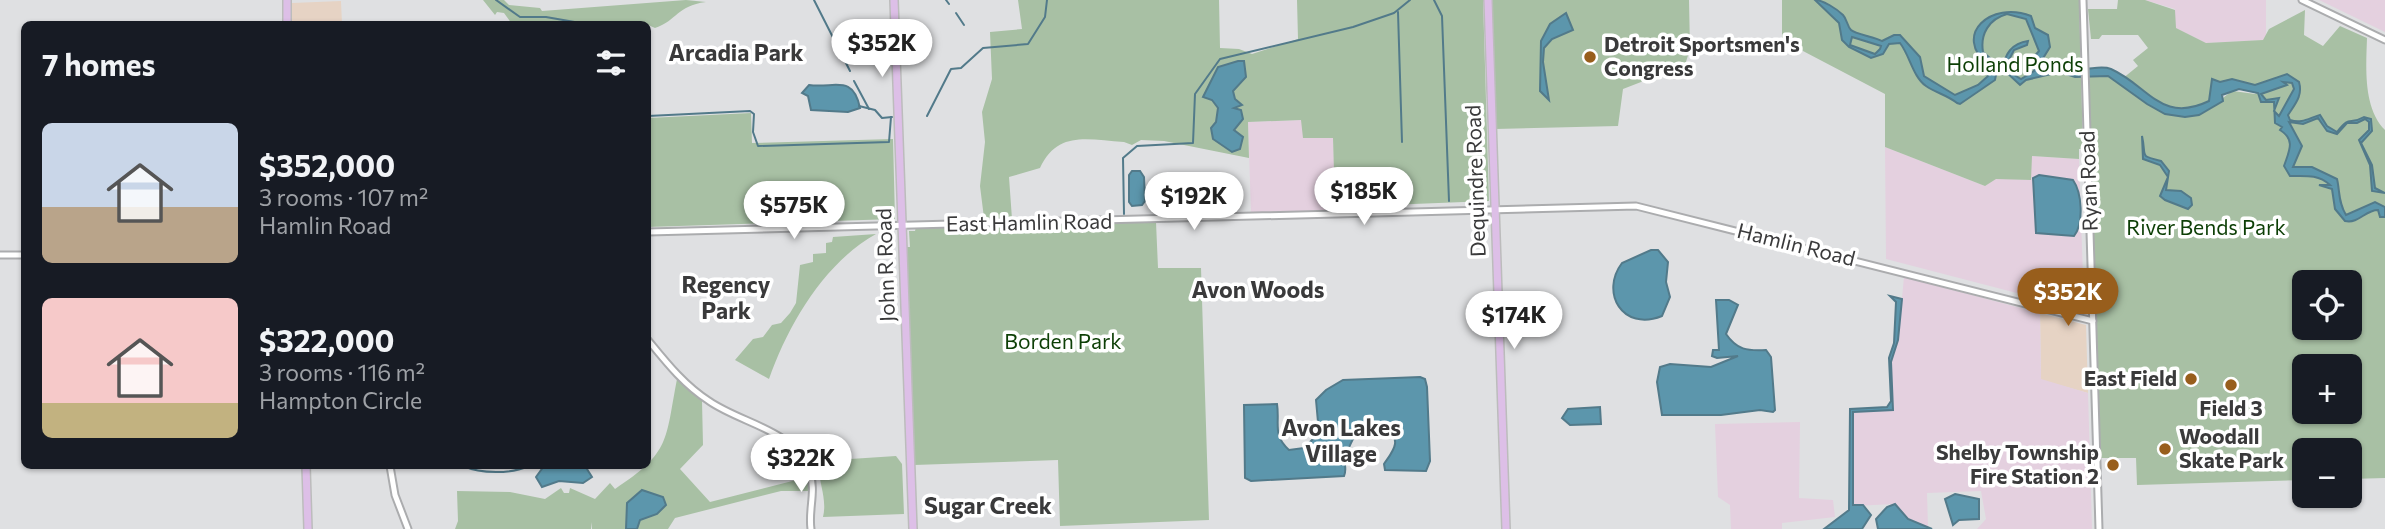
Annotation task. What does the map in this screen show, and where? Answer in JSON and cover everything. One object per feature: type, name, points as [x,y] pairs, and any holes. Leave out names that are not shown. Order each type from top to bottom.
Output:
[{"type":"main road","points":[[286,0],[287,21]]},
{"type":"main road","name":"John R Road","points":[[894,0],[913,529]]},
{"type":"main road","name":"Dequindre Road","points":[[1488,0],[1506,529]]},
{"type":"main road","points":[[306,469],[308,529]]},
{"type":"street","name":"Ryan Road","points":[[2083,0],[2099,529]]},
{"type":"street","points":[[2302,0],[2385,40]]},
{"type":"street","name":"Hamlin Road","points":[[1495,209],[1629,206],[1654,208],[2093,321]]},
{"type":"street","name":"East Hamlin Road","points":[[651,232],[1495,209]]},
{"type":"street","points":[[0,255],[21,255]]},
{"type":"street","points":[[651,344],[677,374],[708,401],[779,436],[796,449],[806,463],[813,482],[809,527]]},
{"type":"street","points":[[391,469],[396,499],[408,529]]},
{"type":"shaded area","points":[[2145,0],[2266,0],[2266,40],[2206,43],[2175,28],[2175,9]]},
{"type":"shaded area","points":[[2319,0],[2385,0],[2385,32]]},
{"type":"shaded area","points":[[341,1],[342,21],[292,21],[292,3]]},
{"type":"shaded area","points":[[1302,120],[1333,138],[1336,210],[1251,213],[1248,122]]},
{"type":"shaded area","points":[[1885,147],[1985,186],[1996,178],[2031,180],[2031,156],[2079,159],[2084,306],[2078,309],[1886,259]]},
{"type":"shaded area","points":[[1904,277],[2040,313],[2041,379],[2088,393],[2092,529],[1977,529],[1986,519],[1981,491],[1927,493],[1928,527],[1908,519],[1895,504],[1853,506],[1853,411],[1893,409],[1891,362],[1898,340]]},
{"type":"shaded area","points":[[2040,313],[2086,325],[2088,393],[2041,380]]},
{"type":"shaded area","points":[[1800,422],[1799,498],[1833,500],[1835,517],[1782,523],[1782,529],[1731,529],[1730,505],[1718,497],[1715,424]]},
{"type":"green space","points":[[483,0],[504,0],[509,5],[540,8],[542,11],[686,0],[706,2],[683,10],[655,28],[651,26],[651,21],[510,21],[504,13],[497,12],[495,15]]},
{"type":"green space","points":[[1018,0],[1219,0],[1220,48],[1239,49],[1252,54],[1298,39],[1297,0],[1483,0],[1489,201],[1388,205],[1387,171],[1366,171],[1367,206],[1335,206],[1333,138],[1303,138],[1301,120],[1248,122],[1249,158],[1164,141],[1141,140],[1132,145],[1086,139],[1065,143],[1047,156],[1040,168],[1009,177],[1012,219],[984,218],[980,186],[985,142],[982,112],[992,79],[990,32],[1022,29]]},
{"type":"green space","name":"Detroit Sportsmen's Congress","points":[[1491,0],[1689,0],[1690,49],[1685,65],[1623,89],[1618,126],[1495,129]]},
{"type":"green space","name":"Holland Ponds","points":[[1782,0],[2079,0],[2083,149],[2079,149],[2079,159],[2032,156],[2031,180],[1996,179],[1985,186],[1885,147],[1885,94],[1782,40]]},
{"type":"green space","name":"River Bends Park","points":[[2118,0],[2145,0],[2175,10],[2176,28],[2206,43],[2263,40],[2269,29],[2305,10],[2304,35],[2323,46],[2340,26],[2367,38],[2366,74],[2369,99],[2385,130],[2385,478],[2362,479],[2362,438],[2292,438],[2292,480],[2137,485],[2136,458],[2100,458],[2089,77],[2103,76],[2116,80],[2153,107],[2184,117],[2208,111],[2233,91],[2255,94],[2258,91],[2232,88],[2215,99],[2187,110],[2164,108],[2122,79],[2138,66],[2133,60],[2148,48],[2138,35],[2102,35],[2099,39],[2091,39],[2088,9],[2117,9]]},
{"type":"green space","points":[[751,113],[752,143],[893,139],[895,219],[651,227],[651,118]]},
{"type":"green space","name":"Borden Park","points":[[1156,222],[1158,268],[1201,268],[1209,520],[1060,526],[1058,460],[914,465],[905,247],[910,247],[909,231],[915,231],[916,227]]},
{"type":"green space","points":[[876,234],[857,246],[824,278],[797,317],[769,379],[735,360],[753,339],[763,337],[772,325],[781,323],[790,313],[796,303],[800,265],[813,262],[813,254],[826,253],[826,243],[832,242],[833,237]]},
{"type":"green space","points":[[677,379],[702,401],[703,445],[680,469],[710,502],[808,477],[810,491],[781,491],[675,518],[668,529],[592,529],[592,522],[591,529],[455,529],[458,521],[457,491],[510,492],[545,499],[561,488],[564,493],[569,493],[570,488],[595,499],[610,483],[615,489],[642,469],[651,469],[651,460],[662,443]]},
{"type":"green space","points":[[896,456],[902,464],[904,514],[823,517],[820,461]]},
{"type":"water","points":[[1815,0],[1826,3],[1840,13],[1857,33],[1882,41],[1900,35],[1920,57],[1924,76],[1955,95],[1978,85],[1988,76],[1988,65],[1978,54],[1974,42],[1975,32],[1981,23],[2002,13],[2016,12],[2031,16],[2035,28],[2048,35],[2050,47],[2042,60],[2074,69],[2111,69],[2156,100],[2179,108],[2193,107],[2209,101],[2212,79],[2220,82],[2232,79],[2255,85],[2287,74],[2299,82],[2300,87],[2298,100],[2288,115],[2290,120],[2302,121],[2320,115],[2327,126],[2337,132],[2347,122],[2364,117],[2371,119],[2372,131],[2361,143],[2372,165],[2375,188],[2385,193],[2372,191],[2370,165],[2359,140],[2369,130],[2369,122],[2365,119],[2357,123],[2347,123],[2337,134],[2327,131],[2318,118],[2303,124],[2289,122],[2302,146],[2293,167],[2312,167],[2337,179],[2340,201],[2346,215],[2375,202],[2385,207],[2385,217],[2380,217],[2378,210],[2354,221],[2345,221],[2335,209],[2332,189],[2319,185],[2330,185],[2316,177],[2290,176],[2284,166],[2290,142],[2280,130],[2282,127],[2275,123],[2274,111],[2279,116],[2294,89],[2292,83],[2283,82],[2287,85],[2261,94],[2266,100],[2279,98],[2274,110],[2274,102],[2261,102],[2258,93],[2239,89],[2222,95],[2223,101],[2199,115],[2185,117],[2165,114],[2108,76],[2075,77],[2060,72],[2026,80],[2020,85],[2004,70],[2007,54],[2018,44],[2028,41],[2027,45],[2014,50],[2009,60],[2011,73],[2021,79],[2034,71],[2032,59],[2039,51],[2026,19],[2007,14],[1991,23],[1983,39],[1983,52],[1998,65],[1995,80],[1960,104],[1922,82],[1900,43],[1889,44],[1883,54],[1871,58],[1849,47],[1842,40],[1839,23]],"holes":[[[1852,37],[1881,46],[1880,49],[1875,54],[1850,45]]]},
{"type":"water","points":[[1566,13],[1573,30],[1552,39],[1544,48],[1543,62],[1549,100],[1540,91],[1541,41],[1550,24]]},
{"type":"water","points":[[1244,61],[1246,77],[1233,91],[1235,99],[1242,105],[1234,108],[1241,110],[1243,119],[1234,130],[1243,137],[1240,149],[1232,152],[1213,139],[1211,128],[1216,122],[1218,108],[1212,100],[1203,97],[1218,67]]},
{"type":"water","points":[[809,85],[847,86],[857,97],[860,108],[848,112],[811,110],[808,96],[802,93]]},
{"type":"water","points":[[2142,136],[2146,156],[2161,161],[2169,171],[2166,190],[2181,191],[2191,198],[2192,205],[2188,209],[2160,196],[2168,177],[2160,165],[2143,159]]},
{"type":"water","points":[[1132,171],[1140,171],[1144,177],[1145,201],[1142,205],[1132,206],[1129,202],[1129,175]]},
{"type":"water","points":[[2039,175],[2073,180],[2081,208],[2074,236],[2036,233],[2033,178]]},
{"type":"water","points":[[1651,250],[1658,250],[1668,262],[1666,282],[1670,297],[1662,316],[1648,320],[1636,319],[1626,314],[1619,306],[1614,297],[1613,286],[1622,263]]},
{"type":"water","points":[[1890,296],[1902,299],[1898,340],[1891,362],[1893,410],[1853,412],[1853,505],[1863,505],[1871,515],[1862,529],[1824,529],[1849,510],[1850,409],[1887,407],[1891,401],[1889,358],[1894,343],[1896,302]]},
{"type":"water","points":[[1716,300],[1729,300],[1738,305],[1726,334],[1730,339],[1743,348],[1766,350],[1771,357],[1775,410],[1721,415],[1662,415],[1657,382],[1660,367],[1670,364],[1711,367],[1738,356],[1712,356],[1713,350],[1719,350]]},
{"type":"water","points":[[1425,379],[1427,387],[1430,461],[1426,471],[1385,470],[1384,464],[1395,444],[1394,437],[1382,424],[1370,423],[1359,429],[1350,444],[1345,457],[1344,476],[1251,481],[1245,478],[1244,405],[1277,404],[1280,439],[1289,450],[1304,448],[1319,433],[1316,400],[1326,390],[1343,380]]},
{"type":"water","points":[[1600,407],[1601,424],[1570,425],[1562,418],[1568,409]]},
{"type":"water","points":[[542,469],[587,469],[592,477],[583,483],[559,481],[542,487],[536,477]]},
{"type":"water","points":[[642,490],[663,497],[666,505],[657,514],[640,520],[637,529],[626,529],[627,503]]},
{"type":"water","points":[[1955,494],[1979,499],[1979,519],[1959,520],[1953,525],[1945,499]]},
{"type":"water","points":[[1895,504],[1908,519],[1932,529],[1878,529],[1876,519],[1887,507]]},
{"type":"waterway","points":[[496,0],[520,17],[546,17],[569,21]]},
{"type":"waterway","points":[[814,0],[850,71]]},
{"type":"waterway","points":[[946,0],[949,4]]},
{"type":"waterway","points":[[927,116],[951,69],[961,68],[983,48],[1028,44],[1045,17],[1047,0]]},
{"type":"waterway","points":[[1124,214],[1123,158],[1137,146],[1193,143],[1195,94],[1220,59],[1353,27],[1394,13],[1410,0]]},
{"type":"waterway","points":[[1434,0],[1442,16],[1449,201]]},
{"type":"waterway","points":[[1398,12],[1402,142]]},
{"type":"waterway","points":[[956,13],[964,25]]},
{"type":"waterway","points":[[854,81],[869,109]]},
{"type":"waterway","points":[[859,106],[875,110],[882,118],[892,117]]},
{"type":"waterway","points":[[651,116],[750,111],[754,114],[753,132],[758,146],[889,142],[891,117]]},
{"type":"waterway","points":[[474,469],[496,472],[518,469]]},
{"type":"place","name":"Detroit Sportsmen's Congress","points":[[1590,57]]},
{"type":"place","name":"East Field","points":[[2191,379]]},
{"type":"place","name":"Field 3","points":[[2231,385]]},
{"type":"place","name":"Woodall Skate Park","points":[[2165,449]]},
{"type":"place","name":"Shelby Township Fire Station 2","points":[[2113,465]]},
{"type":"district","name":"Arcadia Park","points":[[736,53]]},
{"type":"district","name":"Avon Woods","points":[[1258,290]]},
{"type":"district","name":"Regency Park","points":[[726,298]]},
{"type":"district","name":"Avon Lakes Village","points":[[1341,441]]},
{"type":"district","name":"Sugar Creek","points":[[988,506]]}]
